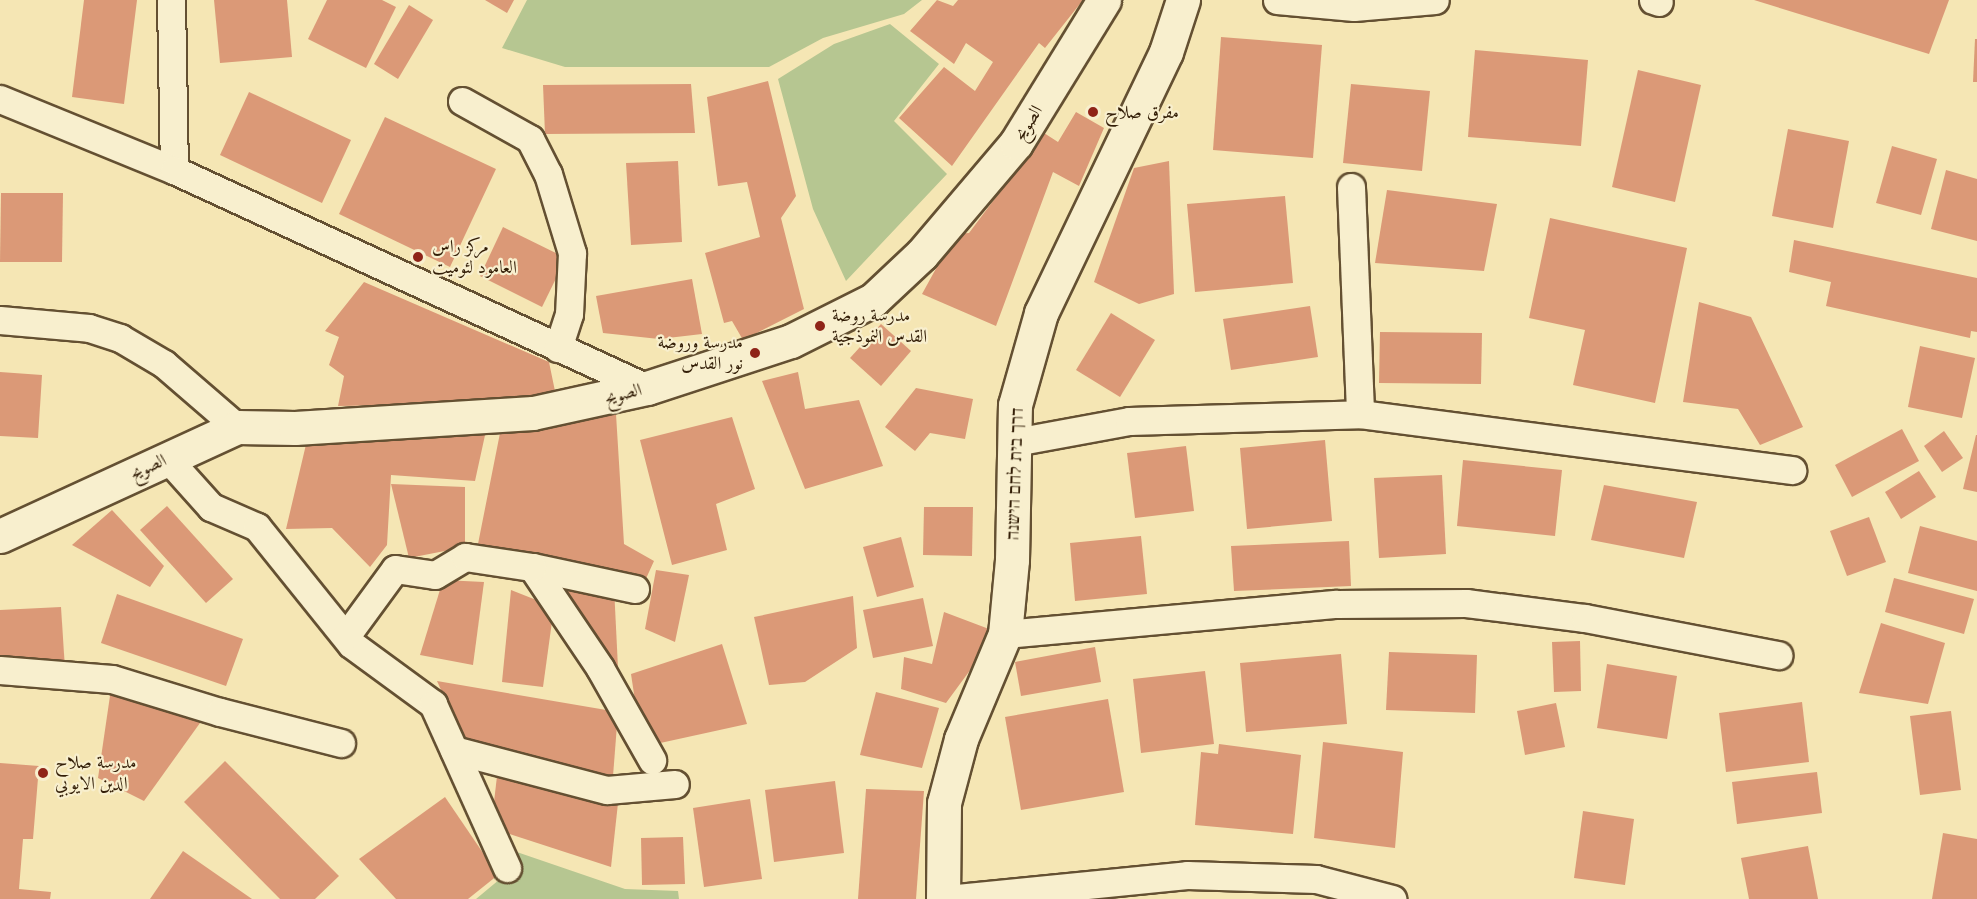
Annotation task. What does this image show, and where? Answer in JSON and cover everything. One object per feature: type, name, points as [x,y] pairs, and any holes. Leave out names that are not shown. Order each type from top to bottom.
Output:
[{"type":"street","points":[[171,0],[174,170]]},
{"type":"street","name":"الصويح","points":[[0,537],[237,427],[295,428],[533,413],[647,388],[791,341],[873,300],[922,254],[1016,143],[1104,0]]},
{"type":"street","name":"דרך בית לחם הישנה","points":[[945,899],[944,803],[962,739],[1005,634],[1012,560],[1015,405],[1041,313],[1166,52],[1183,0]]},
{"type":"street","points":[[1277,0],[1354,7],[1435,0]]},
{"type":"street","points":[[0,99],[174,170],[647,388]]},
{"type":"street","points":[[462,101],[530,139],[548,174],[573,254],[568,314],[558,348]]},
{"type":"street","points":[[1351,187],[1360,414]]},
{"type":"street","points":[[0,320],[89,328],[120,338],[164,364],[237,427]]},
{"type":"street","points":[[1015,442],[1129,421],[1360,414],[1792,470]]},
{"type":"street","points":[[167,458],[211,507],[258,527],[346,636],[433,704],[507,868]]},
{"type":"street","points":[[346,636],[395,569],[435,575],[465,557],[532,567],[635,588]]},
{"type":"street","points":[[532,567],[600,668],[652,760]]},
{"type":"street","points":[[1005,634],[1337,604],[1466,603],[1585,618],[1778,655]]},
{"type":"street","points":[[0,670],[112,679],[220,712],[341,742]]},
{"type":"street","points":[[454,750],[607,790],[675,784]]},
{"type":"street","points":[[945,899],[1187,875],[1316,879],[1392,899]]},
{"type":"green space","points":[[527,0],[922,0],[904,14],[823,38],[769,67],[565,67],[502,48]]},
{"type":"green space","points":[[890,24],[939,64],[894,121],[947,174],[846,281],[813,209],[778,79],[834,44]]},
{"type":"green space","points":[[505,848],[625,889],[678,891],[679,899],[476,899],[500,879]]},
{"type":"building","points":[[84,0],[137,0],[124,104],[72,97]]},
{"type":"building","points":[[214,0],[287,0],[292,57],[220,63]]},
{"type":"building","points":[[327,0],[382,0],[396,7],[366,68],[308,39]]},
{"type":"building","points":[[485,0],[514,0],[507,13]]},
{"type":"building","points":[[937,0],[953,6],[958,0],[1083,0],[1045,48],[1039,43],[952,166],[899,118],[944,67],[975,91],[993,62],[966,43],[954,64],[910,31]]},
{"type":"building","points":[[1754,0],[1949,0],[1929,54]]},
{"type":"building","points":[[409,5],[433,20],[398,79],[374,64]]},
{"type":"building","points":[[1221,37],[1322,45],[1313,158],[1213,150]]},
{"type":"building","points":[[1975,39],[1977,39],[1977,82],[1973,82]]},
{"type":"building","points":[[1475,50],[1588,60],[1581,146],[1468,137]]},
{"type":"building","points":[[1638,70],[1701,85],[1675,202],[1612,187]]},
{"type":"building","points":[[768,81],[796,196],[781,218],[804,309],[743,340],[732,321],[724,323],[705,253],[760,237],[747,182],[718,186],[707,97]]},
{"type":"building","points":[[691,84],[695,133],[545,134],[543,85]]},
{"type":"building","points":[[1351,84],[1430,91],[1422,171],[1343,163]]},
{"type":"building","points":[[249,92],[351,140],[322,203],[220,155]]},
{"type":"building","points":[[1076,112],[1104,128],[1079,186],[1053,172],[996,326],[922,294],[955,234],[969,233],[1044,133],[1058,142]]},
{"type":"building","points":[[385,117],[496,169],[450,267],[339,214]]},
{"type":"building","points":[[1788,129],[1849,141],[1833,228],[1772,216]]},
{"type":"building","points":[[1892,146],[1937,159],[1921,215],[1876,203]]},
{"type":"building","points":[[678,161],[682,242],[631,245],[626,163]]},
{"type":"building","points":[[1169,161],[1174,294],[1139,304],[1094,282],[1134,168]]},
{"type":"building","points":[[1946,170],[1977,179],[1977,241],[1931,229]]},
{"type":"building","points":[[1387,190],[1497,204],[1484,271],[1375,263]]},
{"type":"building","points":[[1,193],[63,193],[62,262],[0,262]]},
{"type":"building","points":[[1285,196],[1293,283],[1195,292],[1187,204]]},
{"type":"building","points":[[1550,218],[1687,248],[1655,403],[1573,385],[1585,330],[1529,318]]},
{"type":"building","points":[[503,227],[566,258],[542,307],[480,276]]},
{"type":"building","points":[[1794,240],[1977,278],[1977,332],[1971,331],[1970,338],[1826,306],[1831,282],[1789,272]]},
{"type":"building","points":[[692,279],[702,334],[659,339],[603,333],[596,296]]},
{"type":"building","points":[[364,282],[549,362],[556,396],[517,403],[338,406],[344,376],[329,365],[339,337],[325,331]]},
{"type":"building","points":[[1699,302],[1751,317],[1803,427],[1760,445],[1738,409],[1683,402]]},
{"type":"building","points":[[1310,306],[1318,357],[1231,370],[1223,319]]},
{"type":"building","points":[[1111,313],[1155,340],[1120,397],[1076,370]]},
{"type":"building","points":[[881,324],[911,351],[881,386],[850,358]]},
{"type":"building","points":[[1380,332],[1482,333],[1481,384],[1379,383]]},
{"type":"building","points":[[1920,346],[1975,358],[1962,418],[1908,407]]},
{"type":"building","points":[[0,372],[42,375],[38,438],[0,436]]},
{"type":"building","points":[[798,372],[805,409],[859,400],[883,466],[805,489],[762,381]]},
{"type":"building","points":[[916,388],[973,399],[965,439],[930,433],[915,451],[885,427]]},
{"type":"building","points":[[616,414],[624,544],[654,561],[644,583],[476,554],[501,428]]},
{"type":"building","points":[[732,417],[755,489],[716,504],[727,550],[672,565],[640,440]]},
{"type":"building","points":[[487,426],[475,481],[391,475],[387,545],[370,567],[332,528],[286,529],[308,436]]},
{"type":"building","points":[[1902,429],[1919,461],[1852,497],[1835,465]]},
{"type":"building","points":[[1944,431],[1963,458],[1942,472],[1924,446]]},
{"type":"building","points":[[1977,435],[1977,492],[1963,489]]},
{"type":"building","points":[[1325,440],[1332,521],[1247,529],[1240,448]]},
{"type":"building","points":[[1186,446],[1194,511],[1135,518],[1127,453]]},
{"type":"building","points":[[1463,460],[1562,470],[1555,536],[1457,526]]},
{"type":"building","points":[[1919,471],[1936,497],[1901,519],[1885,492]]},
{"type":"building","points":[[1442,475],[1446,554],[1379,558],[1374,478]]},
{"type":"building","points":[[391,484],[465,487],[465,547],[409,558]]},
{"type":"building","points":[[1604,485],[1697,502],[1684,558],[1591,540]]},
{"type":"building","points":[[167,506],[233,579],[206,603],[140,530]]},
{"type":"building","points":[[924,507],[973,507],[972,556],[923,555]]},
{"type":"building","points":[[112,510],[164,566],[150,587],[72,545]]},
{"type":"building","points":[[1869,517],[1886,562],[1847,576],[1830,531]]},
{"type":"building","points":[[1920,526],[1977,541],[1977,591],[1908,573]]},
{"type":"building","points":[[1141,536],[1147,594],[1075,601],[1070,543]]},
{"type":"building","points":[[901,537],[914,587],[877,597],[863,547]]},
{"type":"building","points":[[1349,541],[1351,586],[1234,591],[1231,546]]},
{"type":"building","points":[[656,570],[689,575],[675,642],[645,629]]},
{"type":"building","points":[[541,571],[614,587],[618,668]]},
{"type":"building","points":[[1894,578],[1974,599],[1964,634],[1885,612]]},
{"type":"building","points":[[443,580],[484,582],[473,665],[420,655]]},
{"type":"building","points":[[511,590],[554,607],[543,687],[502,682]]},
{"type":"building","points":[[117,594],[243,639],[226,686],[101,643]]},
{"type":"building","points":[[853,596],[857,648],[805,682],[769,685],[754,617]]},
{"type":"building","points":[[923,598],[933,646],[873,658],[863,610]]},
{"type":"building","points":[[61,607],[65,669],[0,672],[0,610]]},
{"type":"building","points":[[944,612],[989,629],[979,658],[946,703],[901,689],[904,657],[932,664]]},
{"type":"building","points":[[1881,623],[1945,643],[1928,704],[1859,693]]},
{"type":"building","points":[[1580,641],[1581,691],[1554,692],[1552,642]]},
{"type":"building","points":[[722,644],[747,724],[642,747],[631,674]]},
{"type":"building","points":[[1095,647],[1101,682],[1021,696],[1015,662]]},
{"type":"building","points":[[1389,652],[1477,655],[1475,713],[1386,710]]},
{"type":"building","points":[[1341,654],[1347,724],[1246,732],[1240,663]]},
{"type":"building","points":[[1607,664],[1677,676],[1667,739],[1597,728]]},
{"type":"building","points":[[1205,671],[1214,744],[1141,753],[1133,679]]},
{"type":"building","points":[[437,681],[618,712],[613,776],[465,743]]},
{"type":"building","points":[[111,689],[205,716],[144,801],[98,778]]},
{"type":"building","points":[[876,692],[939,708],[922,768],[860,755]]},
{"type":"building","points":[[1108,699],[1124,792],[1021,810],[1005,717]]},
{"type":"building","points":[[1802,702],[1809,762],[1726,772],[1719,713]]},
{"type":"building","points":[[1556,703],[1565,747],[1525,755],[1517,711]]},
{"type":"building","points":[[1951,711],[1961,790],[1920,795],[1910,716]]},
{"type":"building","points":[[1323,742],[1403,752],[1395,848],[1314,838]]},
{"type":"building","points":[[1219,744],[1301,755],[1293,834],[1195,825],[1201,752],[1218,754]]},
{"type":"building","points":[[225,761],[339,876],[315,899],[280,899],[184,802]]},
{"type":"building","points":[[0,763],[39,766],[33,839],[23,839],[19,889],[51,892],[50,899],[0,899]]},
{"type":"building","points":[[1817,772],[1822,813],[1737,824],[1732,782]]},
{"type":"building","points":[[497,776],[618,803],[611,867],[491,828]]},
{"type":"building","points":[[835,781],[844,853],[774,862],[765,790]]},
{"type":"building","points":[[866,789],[924,791],[916,899],[858,899]]},
{"type":"building","points":[[445,797],[498,875],[468,899],[396,899],[359,859]]},
{"type":"building","points":[[750,799],[762,879],[704,887],[693,808]]},
{"type":"building","points":[[1583,811],[1634,819],[1625,885],[1574,878]]},
{"type":"building","points":[[1943,833],[1977,839],[1977,899],[1932,899]]},
{"type":"building","points":[[683,837],[685,884],[642,885],[641,838]]},
{"type":"building","points":[[1808,846],[1818,899],[1749,899],[1741,858]]},
{"type":"building","points":[[183,851],[252,899],[150,899]]},
{"type":"place","name":"مفرق صلاح","points":[[1093,112]]},
{"type":"place","name":"مركز راس العامود لئوميت","points":[[418,257]]},
{"type":"place","name":"مدرسة روضة القدس النموذجية","points":[[820,326]]},
{"type":"place","name":"مدرسة وروضة نور القدس","points":[[755,353]]},
{"type":"place","name":"مدرسة صلاح الدين الايوبي","points":[[43,773]]}]
